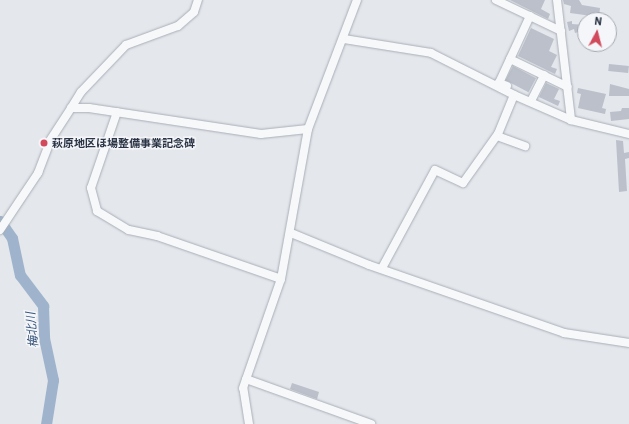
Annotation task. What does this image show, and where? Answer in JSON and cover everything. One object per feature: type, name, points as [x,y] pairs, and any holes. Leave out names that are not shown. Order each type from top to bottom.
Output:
[{"type":"street","points":[[0,230],[12,216],[43,164],[51,139],[71,108],[75,98],[120,50],[178,26],[194,12],[198,0]]},
{"type":"street","points":[[249,424],[243,393],[246,379],[282,279],[308,129],[344,39],[357,0]]},
{"type":"street","points":[[496,0],[561,31]]},
{"type":"street","points":[[557,0],[571,120]]},
{"type":"street","points":[[530,16],[500,83],[532,99],[562,111]]},
{"type":"street","points":[[344,39],[431,53],[514,95],[571,120],[629,134]]},
{"type":"street","points":[[510,59],[568,87]]},
{"type":"street","points":[[532,99],[544,75]]},
{"type":"street","points":[[382,268],[435,170],[463,183],[497,136],[514,95]]},
{"type":"street","points":[[71,108],[117,112],[261,134],[308,129]]},
{"type":"street","points":[[117,112],[91,188],[97,211],[129,230],[157,236],[282,279]]},
{"type":"street","points":[[497,136],[525,146]]},
{"type":"street","points":[[291,234],[564,334],[629,343]]},
{"type":"street","points":[[246,379],[371,424]]},
{"type":"building","points":[[510,0],[545,0],[541,9],[550,14],[548,19]]},
{"type":"building","points":[[563,0],[579,0],[582,5],[600,8],[600,12],[577,12],[577,14],[570,13],[571,6],[564,4]]},
{"type":"building","points":[[572,21],[572,24],[577,24],[577,32],[575,33],[574,29],[569,31],[567,22]]},
{"type":"building","points":[[531,28],[554,39],[549,51],[557,55],[551,67],[557,69],[555,74],[518,56]]},
{"type":"building","points":[[609,64],[629,66],[628,73],[608,71]]},
{"type":"building","points":[[513,66],[536,78],[528,92],[505,80]]},
{"type":"building","points":[[546,83],[559,89],[554,99],[560,101],[558,106],[539,97]]},
{"type":"building","points":[[610,84],[629,89],[629,96],[609,96]]},
{"type":"building","points":[[578,88],[606,94],[602,108],[606,109],[605,114],[578,108],[581,94],[577,93]]},
{"type":"building","points":[[622,108],[629,108],[629,119],[611,121],[610,112],[621,111]]},
{"type":"building","points":[[616,140],[623,141],[624,153],[629,152],[629,158],[625,159],[627,191],[619,192]]},
{"type":"building","points":[[292,383],[319,392],[317,399],[290,389]]},
{"type":"waterway","name":"梅北川","points":[[0,221],[12,238],[20,275],[43,306],[44,338],[53,380],[46,424]]},
{"type":"place","name":"萩原地区ほ場整備事業記念碑","points":[[44,143]]}]
